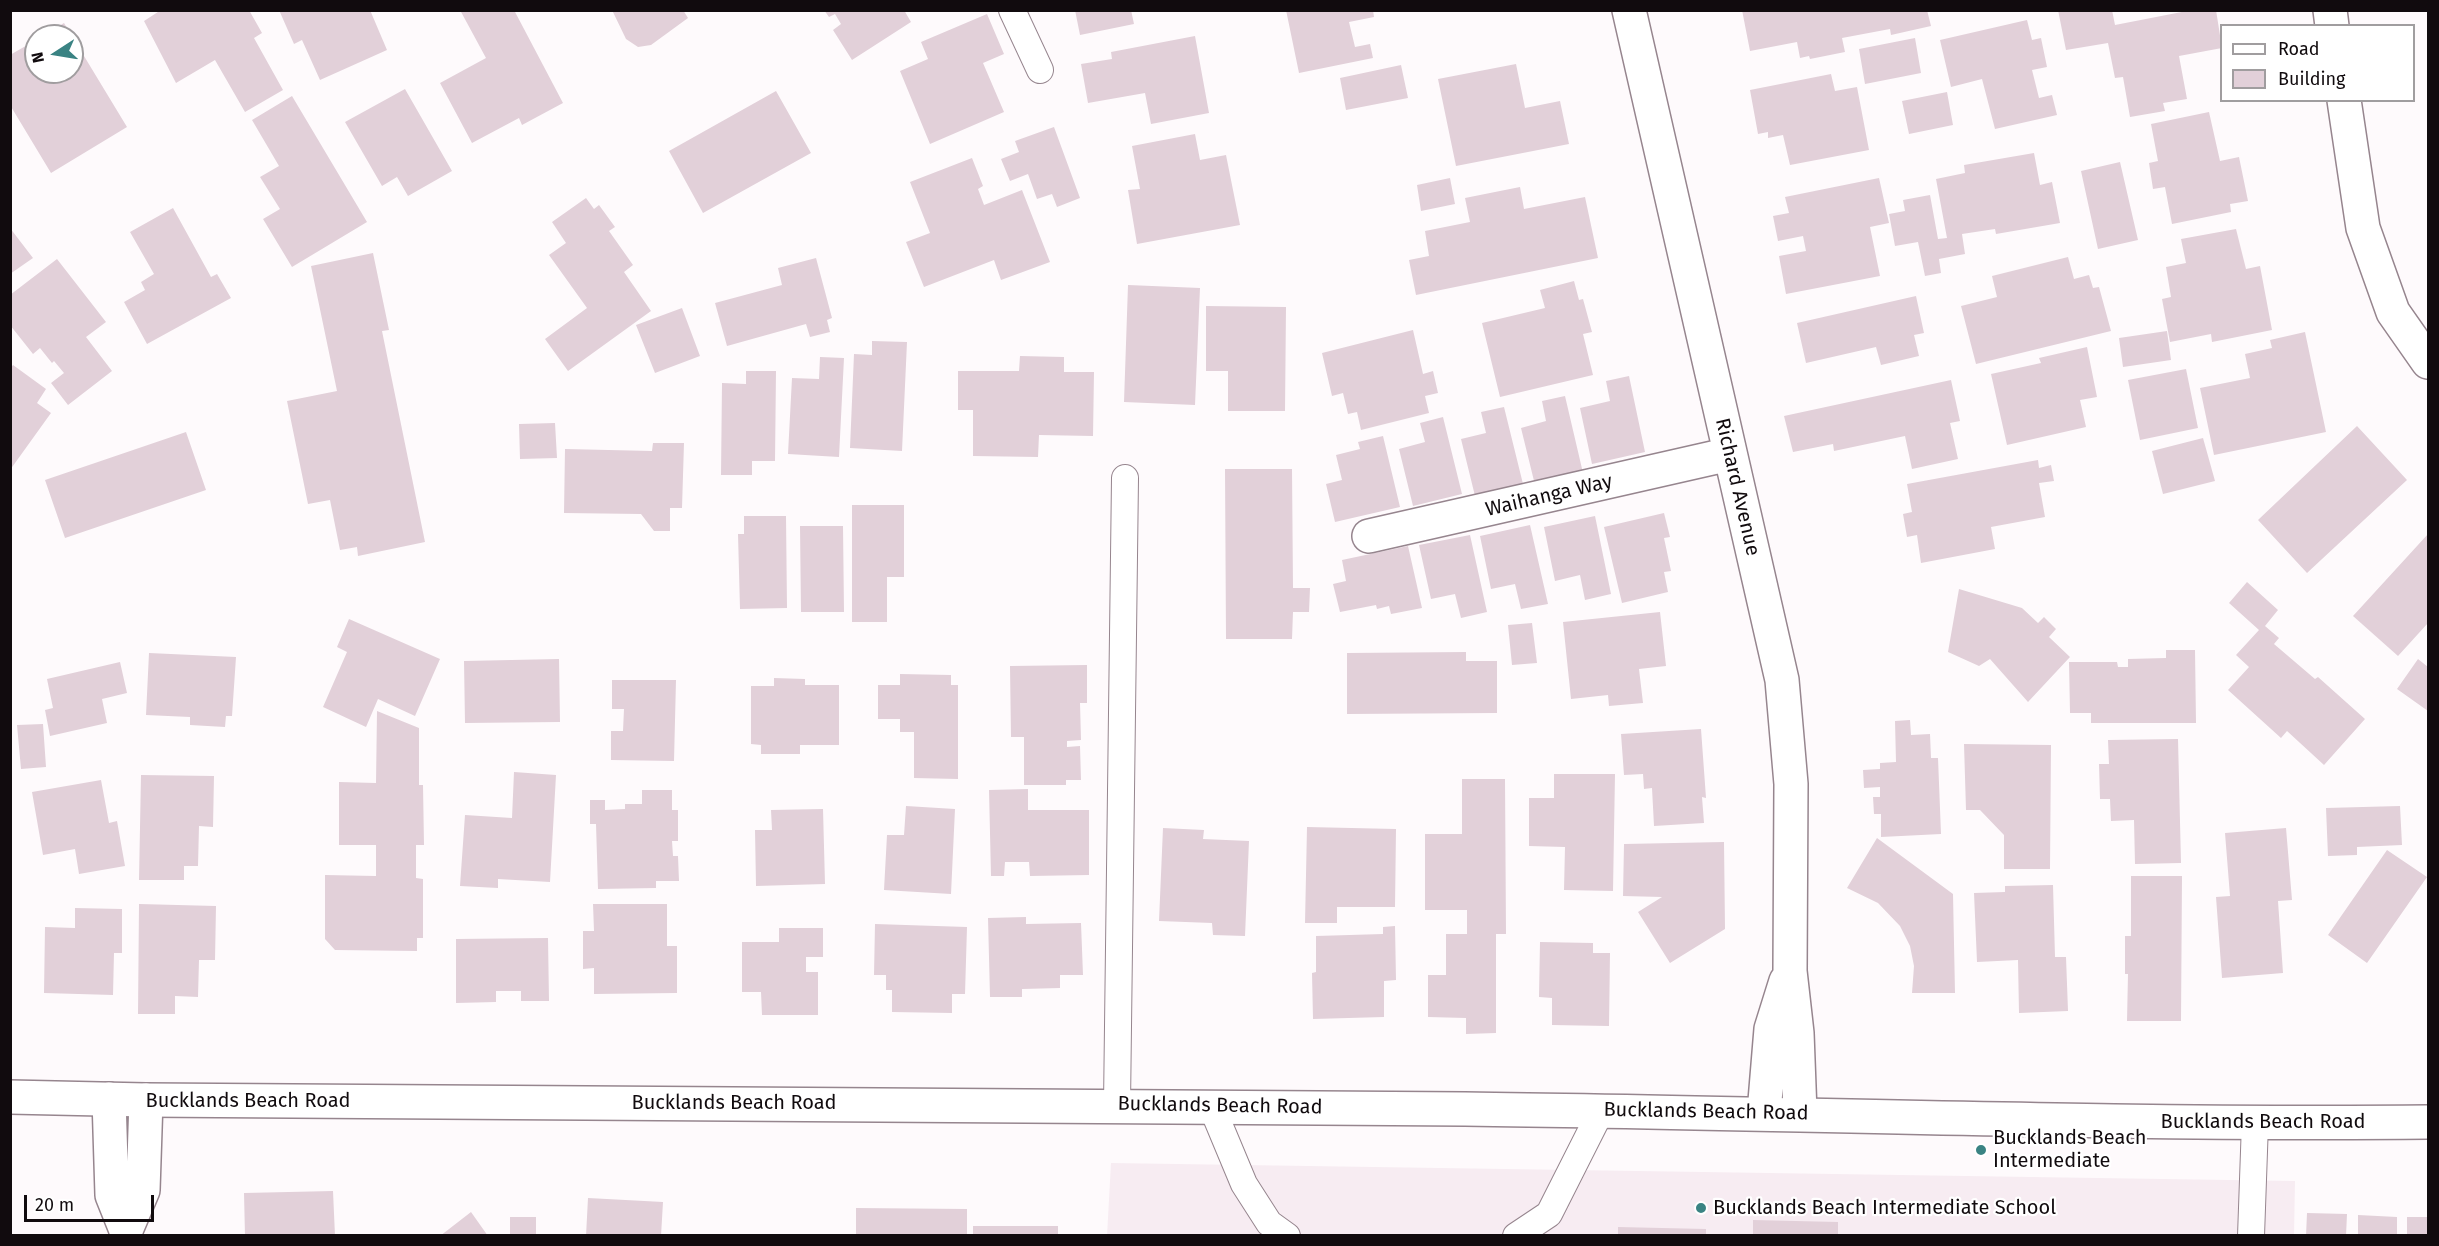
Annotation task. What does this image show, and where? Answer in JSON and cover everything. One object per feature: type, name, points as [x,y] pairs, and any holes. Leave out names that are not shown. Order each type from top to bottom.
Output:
[{"type":"main road","name":"Richard Avenue","points":[[1629,10],[1782,680],[1791,784],[1790,971],[1797,1033],[1800,1113]]},
{"type":"main road","points":[[2344,102],[2363,228],[2393,312],[2428,362]]},
{"type":"main road","name":"Waihanga Way","points":[[1369,536],[1730,454]]},
{"type":"main road","name":"Richard Avenue","points":[[1764,1113],[1771,1029],[1790,971]]},
{"type":"main road","name":"Bucklands Beach Road","points":[[10,1097],[146,1100],[1117,1104],[1800,1113],[2255,1124],[2428,1122]]},
{"type":"main road","points":[[109,1099],[112,1195],[126,1233]]},
{"type":"main road","points":[[126,1233],[143,1190],[146,1100]]},
{"type":"lane","points":[[1012,10],[1040,70]]},
{"type":"lane","points":[[1117,1104],[1125,478]]},
{"type":"lane","points":[[1210,1105],[1244,1184],[1269,1223],[1287,1236]]},
{"type":"lane","points":[[1516,1236],[1549,1214],[1601,1111]]},
{"type":"lane","points":[[2251,1236],[2255,1124]]},
{"type":"shaded area","name":"Bucklands Beach Intermediate School","points":[[1111,1163],[2295,1181],[2294,1236],[1107,1236]]},
{"type":"building","points":[[161,10],[249,10],[262,33],[254,38],[283,90],[245,112],[215,60],[176,83],[144,21]]},
{"type":"building","points":[[279,10],[370,10],[387,50],[320,80],[302,40],[294,44]]},
{"type":"building","points":[[460,10],[514,10],[563,103],[522,125],[519,118],[472,143],[440,83],[486,58]]},
{"type":"building","points":[[612,10],[683,10],[688,18],[651,45],[638,47],[626,39]]},
{"type":"building","points":[[824,10],[904,10],[911,22],[852,60],[833,30],[841,24],[835,14],[829,17]]},
{"type":"building","points":[[1075,10],[1131,10],[1134,24],[1080,35]]},
{"type":"building","points":[[1286,10],[1373,10],[1374,17],[1349,22],[1355,47],[1370,44],[1373,58],[1299,73]]},
{"type":"building","points":[[1742,10],[1927,10],[1931,26],[1891,35],[1890,29],[1842,38],[1845,52],[1810,59],[1809,56],[1800,58],[1797,42],[1750,51]]},
{"type":"building","points":[[2058,10],[2112,10],[2115,25],[2192,10],[2216,10],[2220,48],[2179,56],[2187,99],[2163,103],[2165,111],[2130,117],[2123,77],[2115,78],[2108,43],[2066,50]]},
{"type":"building","points":[[987,14],[1004,54],[983,63],[1004,112],[930,144],[900,71],[928,59],[921,42]]},
{"type":"building","points":[[2027,20],[2032,40],[2041,38],[2047,67],[2032,70],[2039,98],[2052,95],[2057,115],[1995,129],[1982,79],[1951,87],[1940,40]]},
{"type":"building","points":[[1195,36],[1209,113],[1151,124],[1145,93],[1088,103],[1081,64],[1112,59],[1111,52]]},
{"type":"building","points":[[1915,38],[1921,73],[1865,84],[1859,49]]},
{"type":"building","points":[[24,47],[24,84],[84,84],[84,56],[127,127],[51,173],[10,105],[10,55]]},
{"type":"building","points":[[1516,64],[1525,108],[1560,101],[1569,144],[1456,166],[1438,79]]},
{"type":"building","points":[[1401,65],[1408,98],[1346,110],[1340,78]]},
{"type":"building","points":[[1831,74],[1835,91],[1857,87],[1869,150],[1790,165],[1783,135],[1768,138],[1768,132],[1758,134],[1750,90]]},
{"type":"building","points":[[405,89],[452,171],[408,196],[397,177],[382,186],[345,122]]},
{"type":"building","points":[[776,91],[811,153],[703,213],[669,151]]},
{"type":"building","points":[[1947,92],[1953,125],[1909,134],[1902,101]]},
{"type":"building","points":[[292,96],[367,222],[292,267],[263,219],[280,209],[260,177],[279,166],[252,120]]},
{"type":"building","points":[[2209,112],[2220,161],[2239,157],[2248,201],[2230,204],[2231,212],[2172,224],[2165,187],[2153,189],[2149,163],[2158,161],[2151,124]]},
{"type":"building","points":[[1054,127],[1080,198],[1057,207],[1052,194],[1037,199],[1028,174],[1010,181],[1001,159],[1019,152],[1015,141]]},
{"type":"building","points":[[1195,134],[1200,160],[1226,155],[1240,225],[1137,244],[1128,190],[1140,189],[1132,146]]},
{"type":"building","points":[[2034,153],[2040,185],[2052,182],[2060,223],[1996,234],[1995,229],[1962,234],[1965,254],[1939,259],[1941,273],[1925,276],[1918,242],[1895,246],[1889,214],[1905,211],[1903,200],[1930,195],[1938,239],[1947,238],[1936,179],[1965,173],[1964,165]]},
{"type":"building","points":[[972,158],[983,186],[978,189],[984,205],[1022,190],[1050,262],[1001,280],[994,260],[924,287],[906,242],[930,233],[910,182]]},
{"type":"building","points":[[2120,162],[2138,240],[2098,249],[2081,171]]},
{"type":"building","points":[[1450,178],[1455,204],[1421,211],[1417,185]]},
{"type":"building","points":[[1879,178],[1889,223],[1870,227],[1880,276],[1786,294],[1779,256],[1806,251],[1803,236],[1778,241],[1773,216],[1789,213],[1785,197]]},
{"type":"building","points":[[1520,187],[1524,209],[1585,197],[1598,258],[1416,295],[1409,260],[1429,256],[1425,231],[1470,222],[1465,198]]},
{"type":"building","points":[[586,198],[594,209],[599,205],[615,227],[609,231],[633,265],[624,272],[651,311],[568,371],[545,339],[587,308],[549,255],[566,243],[552,222]]},
{"type":"building","points":[[173,208],[211,277],[217,274],[231,298],[147,344],[124,302],[145,290],[141,282],[154,274],[130,232]]},
{"type":"building","points":[[10,228],[33,258],[10,274]]},
{"type":"building","points":[[2236,229],[2246,269],[2260,266],[2272,330],[2212,342],[2211,334],[2170,342],[2162,299],[2171,297],[2166,267],[2186,263],[2181,239]]},
{"type":"building","points":[[373,253],[389,330],[382,331],[425,542],[358,556],[357,547],[340,550],[330,500],[308,504],[287,401],[337,391],[311,266]]},
{"type":"building","points":[[2068,257],[2074,279],[2089,275],[2093,288],[2099,287],[2111,331],[1976,364],[1961,306],[1997,297],[1992,276]]},
{"type":"building","points":[[816,258],[832,318],[827,320],[830,332],[810,337],[806,324],[727,346],[715,303],[782,285],[778,268]]},
{"type":"building","points":[[57,259],[106,322],[86,337],[112,371],[68,405],[51,383],[64,373],[40,348],[33,354],[10,325],[10,295]]},
{"type":"building","points":[[1574,281],[1579,300],[1583,299],[1592,332],[1583,334],[1593,375],[1500,397],[1482,323],[1545,308],[1540,290]]},
{"type":"building","points":[[1128,285],[1200,288],[1195,405],[1124,402]]},
{"type":"building","points":[[1916,296],[1924,333],[1914,335],[1919,356],[1881,365],[1876,347],[1806,363],[1797,323]]},
{"type":"building","points":[[1206,306],[1286,307],[1285,411],[1228,411],[1228,371],[1206,371]]},
{"type":"building","points":[[682,308],[700,356],[655,373],[636,325]]},
{"type":"building","points":[[1413,330],[1423,374],[1433,371],[1438,393],[1425,396],[1429,413],[1361,430],[1357,412],[1348,414],[1343,393],[1332,396],[1322,353]]},
{"type":"building","points":[[2167,331],[2171,360],[2123,367],[2119,338]]},
{"type":"building","points":[[2305,332],[2326,432],[2214,455],[2200,388],[2250,378],[2245,354],[2272,348],[2270,340]]},
{"type":"building","points":[[872,341],[907,342],[902,451],[850,448],[854,354],[872,355]]},
{"type":"building","points":[[2087,347],[2097,397],[2080,400],[2086,427],[2007,445],[1991,374],[2041,363],[2039,358]]},
{"type":"building","points":[[1020,356],[1064,357],[1064,372],[1094,372],[1093,436],[1039,435],[1038,457],[973,456],[973,410],[958,410],[958,371],[1019,371]]},
{"type":"building","points":[[820,357],[844,358],[839,457],[788,454],[792,378],[819,379]]},
{"type":"building","points":[[13,365],[46,389],[37,403],[51,413],[10,470],[10,369]]},
{"type":"building","points":[[2186,369],[2198,428],[2140,440],[2128,380]]},
{"type":"building","points":[[746,371],[776,371],[775,461],[752,461],[752,475],[721,475],[722,383],[746,384]]},
{"type":"building","points":[[1629,376],[1645,452],[1592,464],[1580,408],[1610,401],[1606,381]]},
{"type":"building","points":[[1951,380],[1960,421],[1950,423],[1958,459],[1912,469],[1905,436],[1834,451],[1833,444],[1793,452],[1784,416]]},
{"type":"building","points":[[1565,396],[1583,473],[1535,485],[1521,428],[1546,421],[1542,401]]},
{"type":"building","points":[[1504,407],[1523,484],[1475,496],[1461,439],[1486,433],[1481,412]]},
{"type":"building","points":[[1443,417],[1462,494],[1413,506],[1399,449],[1425,442],[1420,423]]},
{"type":"building","points":[[555,423],[557,458],[520,459],[519,424]]},
{"type":"building","points":[[2357,426],[2407,480],[2307,573],[2258,520]]},
{"type":"building","points":[[186,432],[206,490],[65,538],[45,480]]},
{"type":"building","points":[[1383,436],[1400,507],[1335,522],[1326,484],[1342,480],[1336,455],[1360,449],[1358,442]]},
{"type":"building","points":[[2203,438],[2215,481],[2163,494],[2152,451]]},
{"type":"building","points":[[653,443],[684,443],[682,508],[670,508],[670,531],[654,531],[641,514],[564,513],[565,449],[652,451]]},
{"type":"building","points":[[2038,460],[2039,468],[2051,465],[2054,481],[2039,483],[2045,517],[1991,527],[1995,549],[1921,563],[1917,535],[1907,537],[1903,514],[1912,512],[1907,484]]},
{"type":"building","points":[[1225,469],[1292,469],[1293,588],[1310,588],[1309,612],[1293,612],[1292,639],[1226,639]]},
{"type":"building","points":[[852,505],[904,505],[904,577],[887,577],[887,622],[852,622]]},
{"type":"building","points":[[1664,513],[1670,537],[1664,538],[1671,571],[1664,572],[1668,592],[1622,603],[1604,527]]},
{"type":"building","points":[[744,516],[786,516],[787,608],[740,609],[738,534],[744,534]]},
{"type":"building","points":[[1595,516],[1611,594],[1585,600],[1580,575],[1555,581],[1544,527]]},
{"type":"building","points":[[1530,525],[1548,604],[1521,609],[1515,584],[1491,589],[1480,536]]},
{"type":"building","points":[[800,526],[843,526],[844,612],[801,612]]},
{"type":"building","points":[[2428,534],[2428,623],[2398,656],[2353,616]]},
{"type":"building","points":[[1470,535],[1487,612],[1461,618],[1455,594],[1431,599],[1419,545]]},
{"type":"building","points":[[1408,546],[1422,608],[1391,614],[1389,606],[1377,609],[1376,605],[1340,612],[1333,584],[1346,581],[1342,560]]},
{"type":"building","points":[[2247,582],[2278,610],[2265,626],[2279,638],[2274,644],[2315,679],[2318,677],[2365,719],[2324,765],[2287,731],[2281,738],[2228,690],[2249,667],[2236,655],[2259,630],[2229,603]]},
{"type":"building","points":[[1959,589],[2022,608],[2038,623],[2044,617],[2056,629],[2049,637],[2070,657],[2028,702],[1990,659],[1979,666],[1948,652]]},
{"type":"building","points":[[1660,612],[1666,666],[1639,669],[1643,703],[1609,706],[1608,695],[1571,699],[1563,622]]},
{"type":"building","points":[[349,619],[440,659],[415,716],[378,699],[366,727],[323,707],[347,652],[337,647]]},
{"type":"building","points":[[1532,623],[1537,663],[1512,665],[1508,625]]},
{"type":"building","points":[[2166,650],[2195,650],[2196,723],[2091,723],[2091,713],[2070,713],[2069,662],[2117,662],[2118,667],[2128,667],[2128,659],[2166,658]]},
{"type":"building","points":[[1466,652],[1466,661],[1497,661],[1497,713],[1347,714],[1347,653]]},
{"type":"building","points":[[149,653],[236,657],[232,716],[226,716],[225,727],[190,725],[190,717],[146,715]]},
{"type":"building","points":[[559,659],[560,722],[465,723],[464,661]]},
{"type":"building","points":[[2418,659],[2428,667],[2428,711],[2397,689]]},
{"type":"building","points":[[120,662],[127,693],[102,699],[107,723],[50,736],[45,710],[53,708],[47,679]]},
{"type":"building","points":[[1087,665],[1087,703],[1080,703],[1081,740],[1067,741],[1067,747],[1080,746],[1081,780],[1066,780],[1066,785],[1024,785],[1024,737],[1011,737],[1010,666]]},
{"type":"building","points":[[900,674],[951,675],[951,685],[958,685],[958,779],[914,778],[914,732],[900,732],[900,719],[878,719],[878,685],[900,685]]},
{"type":"building","points":[[774,678],[805,679],[805,685],[839,685],[839,745],[800,745],[800,754],[761,754],[761,745],[751,744],[751,686],[774,686]]},
{"type":"building","points":[[612,680],[676,680],[674,761],[611,760],[611,731],[623,731],[624,709],[612,709]]},
{"type":"building","points":[[377,711],[419,728],[419,785],[423,785],[424,845],[416,845],[416,878],[423,879],[423,938],[417,938],[417,951],[335,950],[325,939],[325,875],[376,876],[376,845],[339,845],[339,782],[376,783]]},
{"type":"building","points":[[1910,720],[1911,735],[1930,734],[1931,758],[1938,758],[1941,834],[1881,837],[1881,814],[1874,814],[1873,797],[1880,797],[1880,787],[1864,788],[1863,770],[1880,769],[1880,763],[1896,762],[1895,721]]},
{"type":"building","points":[[43,724],[46,767],[21,769],[17,725]]},
{"type":"building","points":[[1701,729],[1706,798],[1702,797],[1704,823],[1654,826],[1652,788],[1644,789],[1643,774],[1624,775],[1621,734]]},
{"type":"building","points":[[2178,739],[2181,863],[2135,864],[2134,820],[2111,821],[2110,799],[2100,799],[2099,764],[2109,764],[2108,740]]},
{"type":"building","points":[[1964,744],[2051,745],[2050,869],[2004,869],[2004,835],[1980,810],[1966,810]]},
{"type":"building","points":[[514,772],[556,775],[550,882],[498,879],[498,888],[460,886],[465,815],[512,818]]},
{"type":"building","points":[[1554,774],[1615,774],[1613,891],[1564,890],[1565,847],[1529,846],[1529,798],[1554,798]]},
{"type":"building","points":[[141,775],[214,776],[213,827],[199,826],[198,866],[184,866],[184,880],[139,880]]},
{"type":"building","points":[[1462,779],[1505,779],[1506,934],[1496,934],[1496,1033],[1466,1034],[1466,1018],[1428,1017],[1428,975],[1446,975],[1446,934],[1467,934],[1467,910],[1425,910],[1425,834],[1462,834]]},
{"type":"building","points":[[101,780],[109,823],[117,821],[125,866],[79,874],[75,849],[43,855],[32,792]]},
{"type":"building","points":[[1028,789],[1028,810],[1089,810],[1089,875],[1030,876],[1029,862],[1005,862],[1004,876],[991,876],[989,790]]},
{"type":"building","points":[[642,790],[672,790],[672,810],[678,810],[678,841],[672,841],[673,856],[678,856],[679,881],[656,881],[656,888],[598,889],[596,824],[590,824],[590,800],[605,800],[605,810],[625,809],[625,804],[642,804]]},
{"type":"building","points":[[906,806],[955,809],[951,894],[884,890],[887,835],[904,835]]},
{"type":"building","points":[[2400,806],[2402,845],[2357,847],[2357,855],[2328,856],[2326,808]]},
{"type":"building","points":[[823,809],[825,884],[756,886],[755,830],[772,830],[771,810]]},
{"type":"building","points":[[1307,827],[1396,829],[1395,907],[1337,907],[1337,923],[1305,923]]},
{"type":"building","points":[[1163,828],[1204,830],[1203,839],[1249,841],[1245,936],[1213,935],[1212,923],[1159,921]]},
{"type":"building","points":[[2286,828],[2292,900],[2278,901],[2283,973],[2222,978],[2216,897],[2230,896],[2225,833]]},
{"type":"building","points":[[1877,838],[1953,894],[1955,993],[1912,993],[1914,966],[1910,946],[1900,926],[1878,903],[1847,888]]},
{"type":"building","points":[[1724,842],[1725,929],[1670,963],[1638,912],[1662,897],[1623,896],[1624,844]]},
{"type":"building","points":[[2387,850],[2427,877],[2367,963],[2328,935]]},
{"type":"building","points":[[2131,876],[2182,876],[2181,1021],[2127,1021],[2128,974],[2125,974],[2125,936],[2131,936]]},
{"type":"building","points":[[2053,885],[2055,957],[2066,957],[2068,1011],[2019,1013],[2018,960],[1977,962],[1974,893],[2005,892],[2005,886]]},
{"type":"building","points":[[139,904],[216,906],[215,960],[199,960],[198,997],[175,996],[175,1014],[138,1014]]},
{"type":"building","points":[[593,904],[667,904],[667,946],[677,946],[677,993],[594,994],[594,968],[583,969],[583,931],[594,931]]},
{"type":"building","points":[[75,908],[122,909],[122,953],[114,953],[113,995],[44,993],[45,927],[75,928]]},
{"type":"building","points":[[1026,917],[1026,924],[1081,923],[1083,975],[1060,975],[1060,988],[1022,989],[1022,997],[990,997],[988,918]]},
{"type":"building","points":[[875,924],[967,927],[965,994],[952,994],[952,1013],[892,1012],[892,990],[886,990],[886,975],[874,975]]},
{"type":"building","points":[[1395,926],[1396,980],[1384,981],[1384,1017],[1313,1019],[1312,973],[1316,972],[1316,936],[1383,934],[1383,927]]},
{"type":"building","points":[[779,928],[823,928],[823,957],[806,957],[806,972],[818,972],[818,1015],[762,1015],[761,992],[742,992],[742,942],[779,942]]},
{"type":"building","points":[[548,938],[549,1001],[521,1001],[521,991],[496,991],[496,1002],[456,1003],[456,939]]},
{"type":"building","points":[[1540,942],[1593,943],[1593,953],[1610,953],[1609,1026],[1552,1025],[1552,998],[1539,997]]},
{"type":"building","points":[[333,1191],[335,1236],[245,1236],[244,1193]]},
{"type":"building","points":[[588,1198],[663,1202],[661,1236],[586,1236]]},
{"type":"building","points":[[856,1208],[967,1209],[967,1236],[856,1236]]},
{"type":"building","points":[[471,1212],[488,1236],[440,1236]]},
{"type":"building","points":[[2307,1213],[2347,1214],[2346,1236],[2306,1236]]},
{"type":"building","points":[[2358,1215],[2397,1217],[2397,1236],[2358,1236]]},
{"type":"building","points":[[510,1217],[536,1217],[536,1236],[510,1236]]},
{"type":"building","points":[[2407,1217],[2428,1217],[2428,1236],[2407,1236]]},
{"type":"building","points":[[1753,1220],[1838,1222],[1838,1236],[1753,1236]]},
{"type":"building","points":[[973,1226],[1058,1226],[1058,1236],[973,1236]]},
{"type":"building","points":[[1618,1227],[1706,1229],[1706,1236],[1618,1236]]},
{"type":"place","name":"Bucklands Beach Intermediate","points":[[1981,1150]]},
{"type":"place","name":"Bucklands Beach Intermediate School","points":[[1701,1208]]}]
